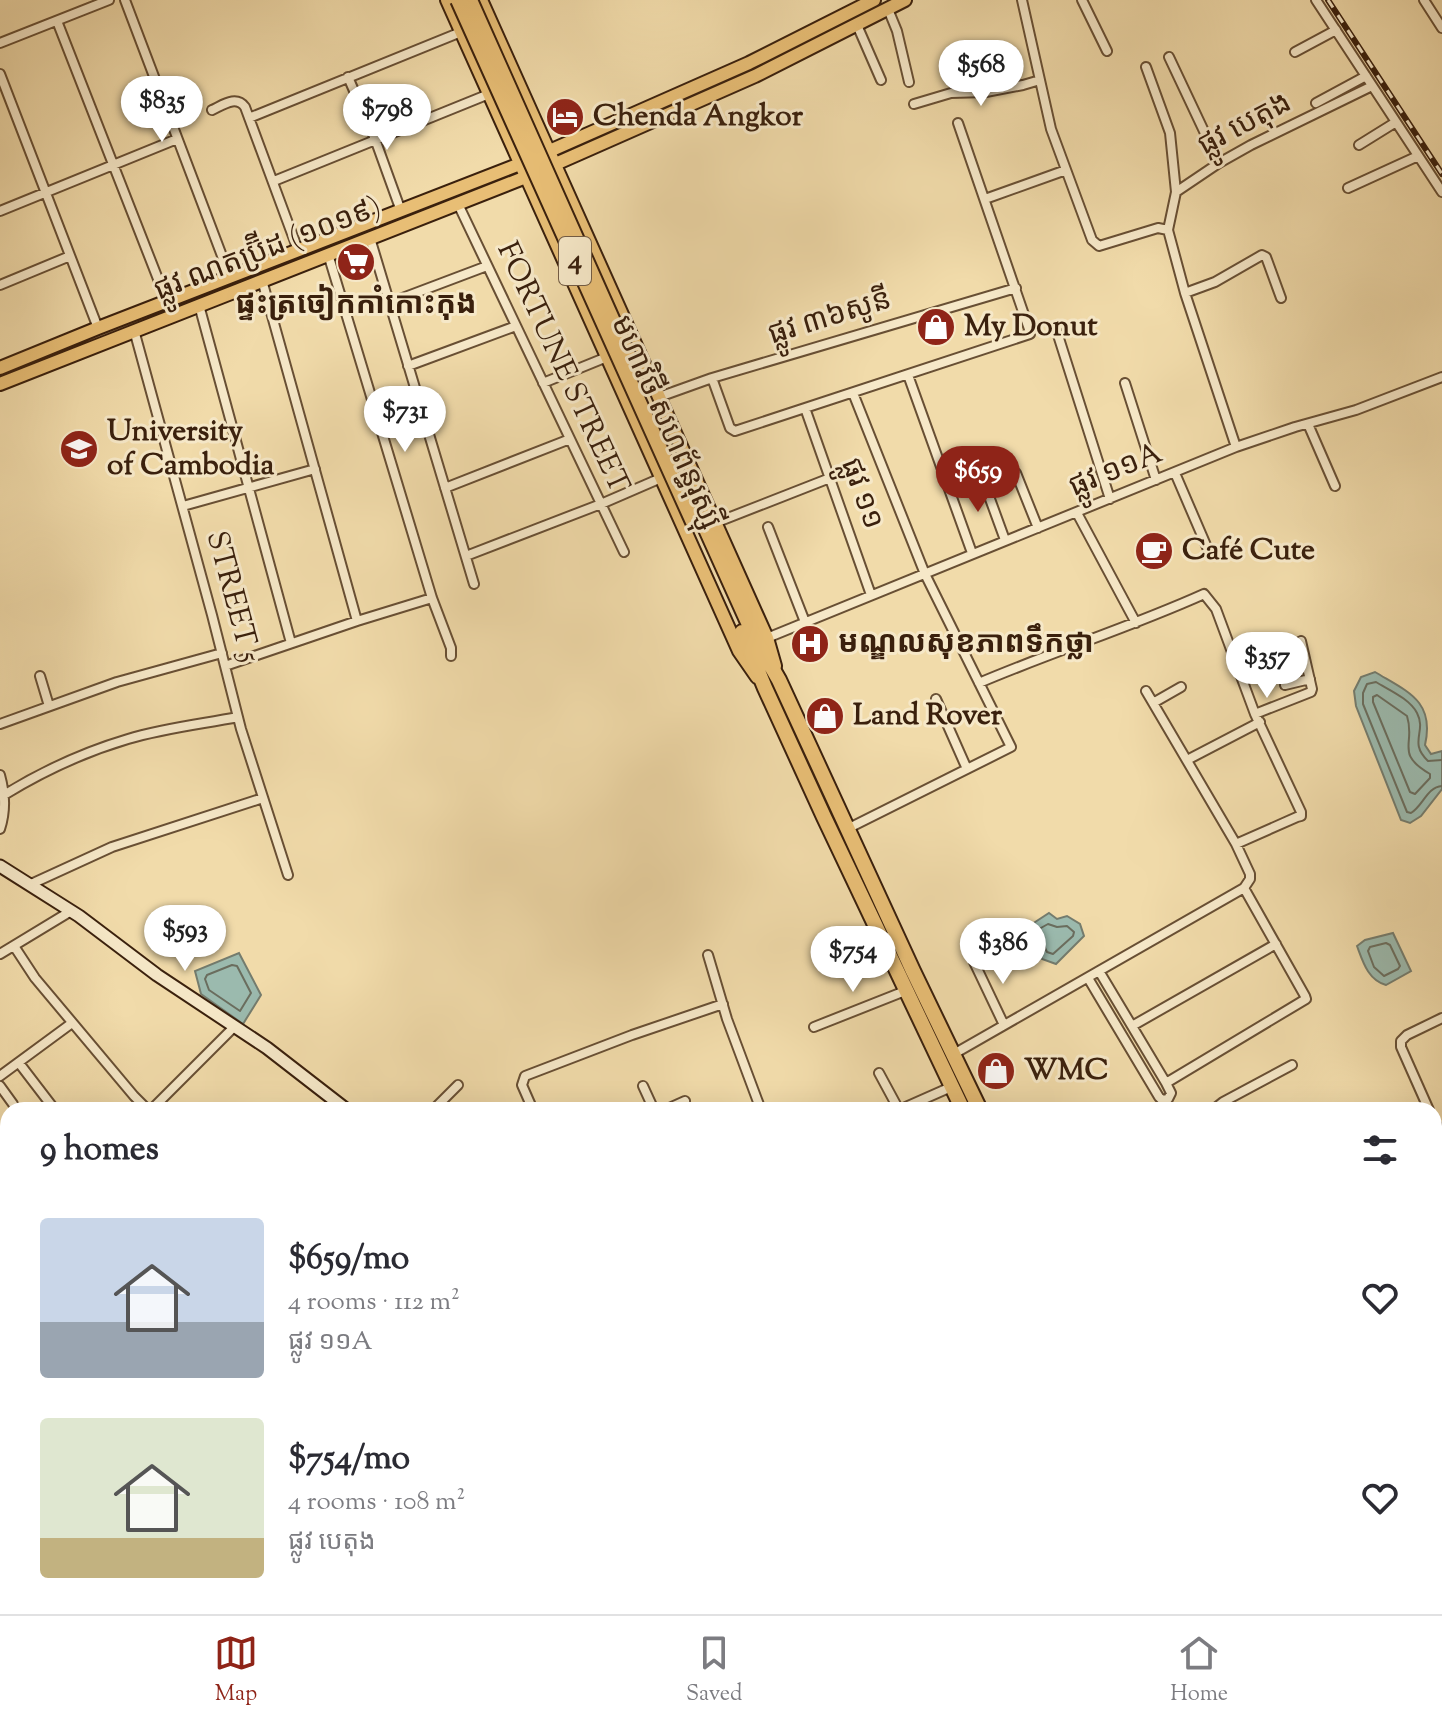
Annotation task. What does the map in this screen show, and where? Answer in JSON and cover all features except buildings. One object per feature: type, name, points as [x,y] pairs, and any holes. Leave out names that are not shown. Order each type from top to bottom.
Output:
[{"type":"highway","name":"4","points":[[458,0],[703,521]]},
{"type":"highway","name":"4","points":[[470,0],[703,521]]},
{"type":"highway","name":"មហាវិថី សហព័ន្ធរុស្ស៊ី","points":[[703,521],[847,829],[945,1058],[951,1087],[959,1102]]},
{"type":"highway","name":"មហាវិថី សហព័ន្ធរុស្ស៊ី","points":[[703,521],[765,688],[905,991],[975,1102]]},
{"type":"main road","name":"មហាវិថី សហព័ន្ធរុស្ស៊ី","points":[[447,0],[739,651],[765,688]]},
{"type":"main road","name":"មហាវិថី សហព័ន្ធរុស្ស៊ី","points":[[481,0],[659,397],[703,521],[767,638],[779,680]]},
{"type":"main road","name":"ផ្លូវ ណតប្រ៊ីដ (១០១៩)","points":[[0,368],[549,152],[749,63],[874,0]]},
{"type":"main road","name":"ផ្លូវ ណតប្រ៊ីដ (១០១៩)","points":[[0,384],[555,165],[755,76],[902,1]]},
{"type":"main road","points":[[461,32],[469,37],[480,36],[487,30],[489,18]]},
{"type":"main road","points":[[604,350],[604,335],[612,328],[622,328],[630,333]]},
{"type":"street","points":[[0,43],[109,0]]},
{"type":"street","points":[[125,0],[230,277]]},
{"type":"street","points":[[1024,0],[1051,129],[1092,240],[1099,246],[1158,228],[1168,230],[1185,293],[1236,447]]},
{"type":"street","points":[[1082,0],[1107,51]]},
{"type":"street","points":[[1316,0],[1442,192]]},
{"type":"street","points":[[1424,0],[1442,28]]},
{"type":"street","points":[[888,9],[897,31],[909,82]]},
{"type":"street","points":[[57,21],[167,302]]},
{"type":"street","points":[[857,25],[881,80]]},
{"type":"street","points":[[1295,52],[1336,30]]},
{"type":"street","points":[[249,118],[461,32]]},
{"type":"street","points":[[1169,57],[1219,163]]},
{"type":"street","points":[[1146,67],[1170,133],[1176,192]]},
{"type":"street","points":[[0,74],[98,328]]},
{"type":"street","points":[[1316,103],[1366,76]]},
{"type":"street","points":[[348,77],[401,211]]},
{"type":"street","points":[[914,104],[951,93],[986,92],[1040,80]]},
{"type":"street","name":"ផ្លូវ បេតុង","points":[[1168,230],[1176,192],[1251,145],[1372,86]]},
{"type":"street","points":[[274,181],[489,94]]},
{"type":"street","points":[[212,110],[235,100],[241,101],[245,107],[298,250]]},
{"type":"street","points":[[1359,145],[1396,122]]},
{"type":"street","points":[[712,378],[732,431],[1027,337],[1030,332],[1016,288],[958,123]]},
{"type":"street","points":[[0,211],[177,139]]},
{"type":"street","points":[[1348,188],[1418,156]]},
{"type":"street","points":[[985,199],[1066,170]]},
{"type":"street","name":"FORTUNE STREET","points":[[458,204],[624,552]]},
{"type":"street","points":[[370,238],[474,584]]},
{"type":"street","points":[[328,254],[451,656]]},
{"type":"street","points":[[1185,293],[1215,282],[1262,255],[1267,260],[1281,298]]},
{"type":"street","points":[[0,285],[70,256]]},
{"type":"street","points":[[389,303],[487,266]]},
{"type":"street","points":[[262,280],[357,621]]},
{"type":"street","name":"ផ្លូវ ៣៦សូនី","points":[[659,397],[712,378],[1016,288]]},
{"type":"street","points":[[199,305],[291,643]]},
{"type":"street","points":[[408,366],[516,326]]},
{"type":"street","name":"STREET 5","points":[[134,330],[238,717],[288,875]]},
{"type":"street","points":[[1057,332],[1110,499]]},
{"type":"street","points":[[543,383],[604,350]]},
{"type":"street","points":[[908,375],[972,553]]},
{"type":"street","name":"ផ្លូវ ១១A","points":[[767,638],[1236,447],[1356,410],[1442,377]]},
{"type":"street","points":[[1125,383],[1156,480]]},
{"type":"street","points":[[847,829],[1011,747],[925,574],[853,393]]},
{"type":"street","name":"ផ្លូវ ១១","points":[[805,408],[871,595]]},
{"type":"street","points":[[1308,424],[1335,486]]},
{"type":"street","points":[[445,488],[570,439]]},
{"type":"street","points":[[183,506],[315,469]]},
{"type":"street","points":[[1016,473],[1038,528]]},
{"type":"street","points":[[1175,473],[1209,552]]},
{"type":"street","points":[[982,477],[1005,540]]},
{"type":"street","points":[[466,556],[661,478]]},
{"type":"street","points":[[703,521],[830,478]]},
{"type":"street","points":[[1077,513],[1136,623]]},
{"type":"street","points":[[768,527],[805,622]]},
{"type":"street","points":[[979,683],[1204,594],[1216,609],[1258,718],[1301,812],[1301,816],[1236,844]]},
{"type":"street","points":[[225,666],[432,598]]},
{"type":"street","points":[[1187,760],[1258,718],[1311,692],[1301,641]]},
{"type":"street","points":[[0,724],[117,682],[222,653]]},
{"type":"street","points":[[40,676],[49,706]]},
{"type":"street","points":[[1285,685],[1310,679]]},
{"type":"street","points":[[1153,703],[1181,687]]},
{"type":"street","points":[[945,1058],[1244,888],[1250,879],[1236,844],[1146,691]]},
{"type":"street","points":[[936,699],[967,769]]},
{"type":"street","points":[[4,795],[56,765],[94,750],[131,738],[238,717]]},
{"type":"street","points":[[0,775],[4,795],[4,816],[0,829]]},
{"type":"street","points":[[29,885],[112,847],[263,798]]},
{"type":"street","points":[[1,869],[71,911],[157,975],[267,1048],[337,1102]]},
{"type":"street","points":[[1166,1083],[1306,999],[1244,888]]},
{"type":"street","points":[[0,954],[71,911]]},
{"type":"street","points":[[1132,1026],[1276,944]]},
{"type":"street","points":[[14,946],[35,978],[140,1102]]},
{"type":"street","points":[[708,955],[727,1019],[758,1102]]},
{"type":"street","points":[[974,962],[1004,1025]]},
{"type":"street","points":[[1088,978],[1162,1100],[1168,1099],[1171,1093],[1166,1083],[1099,971]]},
{"type":"street","points":[[814,1027],[905,991]]},
{"type":"street","points":[[529,1102],[522,1085],[525,1076],[723,1004]]},
{"type":"street","points":[[1425,1102],[1401,1041],[1442,1018]]},
{"type":"street","points":[[2,1072],[72,1023]]},
{"type":"street","points":[[157,1102],[235,1026]]},
{"type":"street","points":[[19,1063],[49,1102]]},
{"type":"street","points":[[1223,1102],[1292,1065]]},
{"type":"street","points":[[879,1073],[895,1102]]},
{"type":"street","points":[[441,1102],[458,1085]]},
{"type":"street","points":[[643,1086],[650,1102]]},
{"type":"street","points":[[917,1102],[951,1087]]},
{"type":"water","points":[[1375,672],[1416,700],[1426,718],[1425,745],[1431,754],[1442,751],[1442,789],[1421,816],[1410,823],[1401,820],[1356,706],[1354,691],[1361,677]]},
{"type":"water","points":[[1049,913],[1057,919],[1067,916],[1080,924],[1084,936],[1056,964],[1042,959],[1026,928]]},
{"type":"water","points":[[1393,933],[1411,971],[1386,985],[1370,975],[1357,946],[1365,940]]},
{"type":"water","points":[[239,953],[261,995],[243,1024],[201,994],[195,971]]},
{"type":"railway","points":[[1328,0],[1442,174]]},
{"type":"place","name":"Chenda Angkor","points":[[565,117]]},
{"type":"place","name":"ផ្ទះត្រចៀកកាំកោះកុង","points":[[356,262]]},
{"type":"place","name":"My Donut","points":[[936,327]]},
{"type":"place","name":"University of Cambodia","points":[[79,449]]},
{"type":"place","name":"Café Cute","points":[[1154,551]]},
{"type":"place","name":"មណ្ឌលសុខភាពទឹកថ្លា","points":[[810,644]]},
{"type":"place","name":"Land Rover","points":[[825,716]]},
{"type":"place","name":"WMC","points":[[996,1071]]}]
